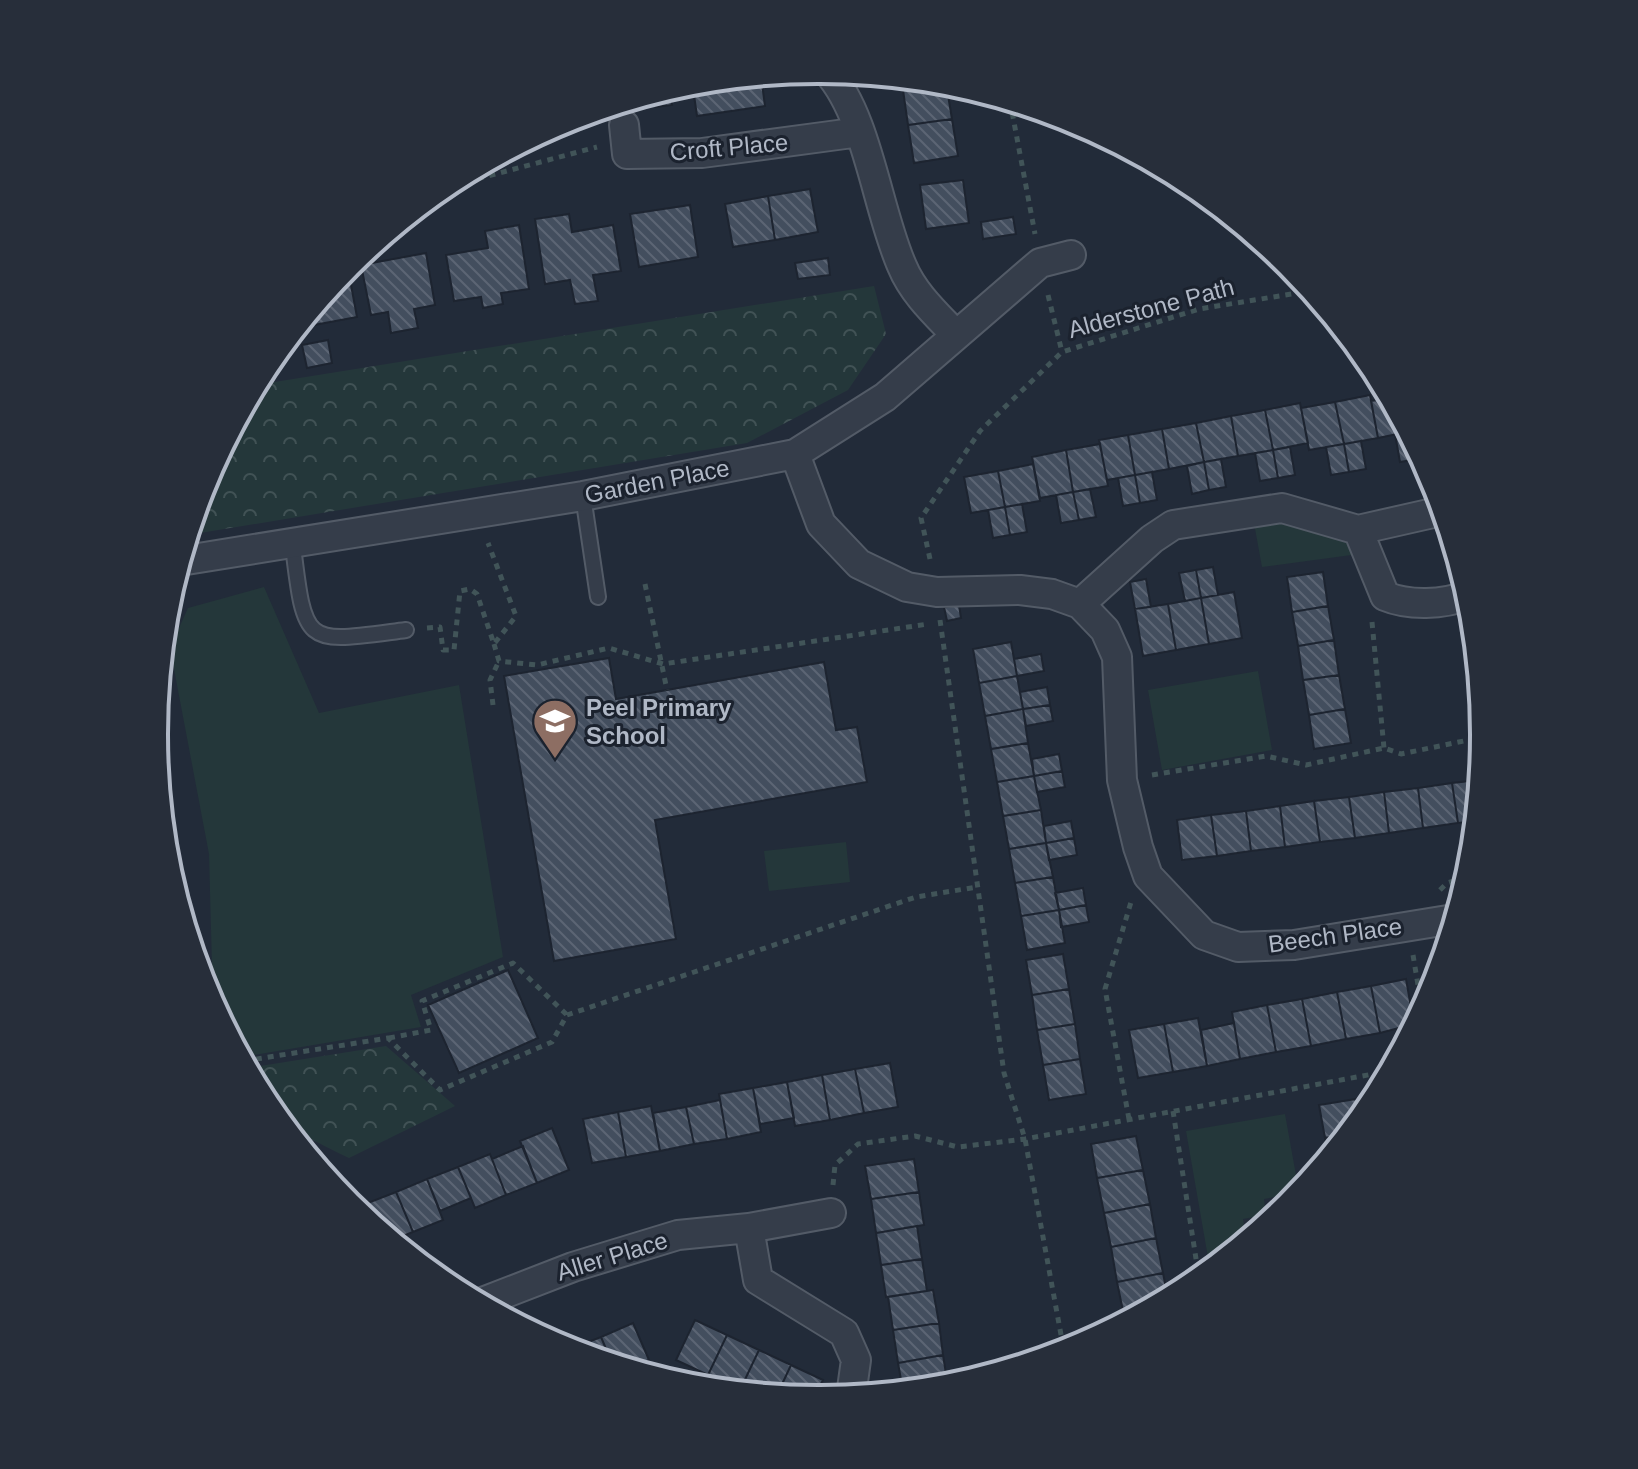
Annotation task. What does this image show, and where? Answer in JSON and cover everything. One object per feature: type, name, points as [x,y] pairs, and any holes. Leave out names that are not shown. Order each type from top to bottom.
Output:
[{"type":"street","points":[[837,84],[860,132],[902,268],[926,304],[955,334]]},
{"type":"street","name":"Croft Place","points":[[624,134],[627,154],[702,153],[860,132]]},
{"type":"street","name":"Garden Place","points":[[193,559],[475,515],[795,454],[885,397],[1040,263],[1071,255]]},
{"type":"street","points":[[795,454],[821,524],[859,564],[907,587],[937,592],[1020,590],[1052,594],[1080,604],[1152,539],[1173,525],[1282,508],[1358,530],[1431,514]]},
{"type":"street","points":[[1358,530],[1385,596],[1400,602],[1455,600]]},
{"type":"street","name":"Beech Place","points":[[1080,604],[1105,630],[1117,657],[1122,780],[1148,876],[1204,935],[1238,947],[1294,945],[1442,921]]},
{"type":"street","name":"Aller Place","points":[[494,1298],[573,1267],[678,1235],[749,1228],[831,1213]]},
{"type":"street","points":[[749,1228],[758,1280],[844,1333],[856,1360],[853,1384]]},
{"type":"lane","points":[[583,496],[598,597]]},
{"type":"lane","points":[[293,546],[304,618],[316,634],[335,639],[406,630]]},
{"type":"path","name":"Alderstone Path","points":[[1012,114],[1040,263],[1062,352],[1199,309],[1296,293]]},
{"type":"path","points":[[489,174],[624,134]]},
{"type":"path","points":[[1062,352],[980,431],[921,518],[937,592],[1004,1073],[1025,1139],[1062,1337]]},
{"type":"path","points":[[475,515],[516,616],[494,644]]},
{"type":"path","points":[[645,584],[667,690]]},
{"type":"path","points":[[406,630],[440,627],[443,650],[454,650],[460,591],[470,589],[477,594],[499,661],[490,680],[493,705]]},
{"type":"path","points":[[1384,748],[1371,603],[1385,596]]},
{"type":"path","points":[[499,661],[537,665],[609,648],[663,664],[941,623]]},
{"type":"path","points":[[1122,780],[1266,756],[1306,765],[1384,748],[1401,754],[1470,740]]},
{"type":"path","points":[[1129,1119],[1105,989],[1133,895],[1148,876]]},
{"type":"path","points":[[388,1038],[440,1090],[552,1042],[567,1015],[916,897],[977,887]]},
{"type":"path","points":[[256,1059],[431,1030],[422,1001],[513,963],[567,1015]]},
{"type":"path","points":[[831,1213],[835,1165],[858,1144],[915,1136],[958,1147],[1025,1139],[1374,1074]]},
{"type":"path","points":[[1173,1111],[1197,1264]]},
{"type":"green space","points":[[874,286],[886,334],[848,390],[747,443],[201,533],[236,447],[272,382]]},
{"type":"green space","points":[[1293,517],[1340,536],[1359,554],[1262,567],[1254,523]]},
{"type":"green space","points":[[264,587],[319,713],[459,685],[503,957],[411,995],[421,1027],[253,1055],[212,967],[209,854],[173,663],[177,633],[188,608]]},
{"type":"green space","points":[[1258,671],[1272,750],[1162,770],[1148,690]]},
{"type":"green space","points":[[846,842],[850,882],[769,891],[764,851]]},
{"type":"green space","points":[[386,1046],[455,1106],[349,1158],[309,1138],[260,1066]]},
{"type":"green space","points":[[1285,1114],[1296,1176],[1276,1197],[1264,1199],[1265,1207],[1255,1217],[1243,1219],[1244,1227],[1208,1256],[1186,1131]]},
{"type":"building","points":[[762,87],[765,106],[697,116],[694,96]]},
{"type":"building","points":[[903,90],[948,97],[952,119],[908,125]]},
{"type":"building","points":[[672,101],[672,105],[656,105]]},
{"type":"building","points":[[952,119],[958,156],[914,163],[908,125]]},
{"type":"building","points":[[963,180],[969,223],[926,229],[920,185]]},
{"type":"building","points":[[810,189],[818,232],[775,240],[768,196]]},
{"type":"building","points":[[768,196],[775,240],[733,247],[725,204]]},
{"type":"building","points":[[690,205],[698,257],[639,267],[630,214]]},
{"type":"building","points":[[569,214],[572,232],[613,225],[621,271],[593,275],[598,301],[575,304],[570,280],[545,284],[535,219]]},
{"type":"building","points":[[1013,217],[1016,234],[983,239],[981,222]]},
{"type":"building","points":[[519,225],[529,289],[501,293],[503,304],[483,308],[481,297],[454,301],[446,255],[488,248],[485,231]]},
{"type":"building","points":[[426,253],[435,305],[414,309],[418,328],[391,333],[388,312],[371,315],[362,272],[371,263]]},
{"type":"building","points":[[828,258],[830,275],[798,279],[795,263]]},
{"type":"building","points":[[351,284],[357,317],[315,325]]},
{"type":"building","points":[[328,340],[332,363],[307,368],[302,345]]},
{"type":"building","points":[[1370,395],[1378,438],[1344,444],[1335,402]]},
{"type":"building","points":[[1377,400],[1395,434],[1378,438],[1371,401]]},
{"type":"building","points":[[1335,402],[1344,444],[1309,450],[1301,408]]},
{"type":"building","points":[[1300,403],[1308,443],[1273,450],[1265,410]]},
{"type":"building","points":[[1265,410],[1273,450],[1238,456],[1231,416]]},
{"type":"building","points":[[1231,416],[1238,456],[1204,462],[1196,423]]},
{"type":"building","points":[[1196,423],[1204,462],[1169,469],[1162,429]]},
{"type":"building","points":[[1162,429],[1169,469],[1135,475],[1128,435]]},
{"type":"building","points":[[1395,434],[1402,447],[1408,461],[1400,462]]},
{"type":"building","points":[[1128,435],[1135,475],[1107,480],[1099,440]]},
{"type":"building","points":[[1361,441],[1366,469],[1349,472],[1344,444]]},
{"type":"building","points":[[1100,444],[1108,486],[1073,492],[1066,450]]},
{"type":"building","points":[[1344,444],[1349,472],[1331,475],[1326,447]]},
{"type":"building","points":[[1290,447],[1295,475],[1278,478],[1273,450]]},
{"type":"building","points":[[1066,450],[1073,492],[1040,498],[1032,457]]},
{"type":"building","points":[[1273,450],[1278,478],[1260,481],[1255,453]]},
{"type":"building","points":[[1221,459],[1226,487],[1209,490],[1204,462]]},
{"type":"building","points":[[1204,462],[1209,490],[1192,494],[1187,466]]},
{"type":"building","points":[[1033,464],[1040,501],[1005,507],[998,471]]},
{"type":"building","points":[[998,471],[1005,507],[971,513],[964,477]]},
{"type":"building","points":[[1152,472],[1157,500],[1140,503],[1135,475]]},
{"type":"building","points":[[1135,475],[1140,503],[1123,506],[1118,478]]},
{"type":"building","points":[[1090,489],[1096,517],[1079,520],[1073,492]]},
{"type":"building","points":[[1073,492],[1079,520],[1061,523],[1056,495]]},
{"type":"building","points":[[1022,504],[1027,532],[1010,535],[1005,507]]},
{"type":"building","points":[[1005,507],[1010,535],[993,538],[988,510]]},
{"type":"building","points":[[1213,567],[1218,595],[1201,598],[1196,570]]},
{"type":"building","points":[[1196,570],[1201,598],[1185,601],[1179,573]]},
{"type":"building","points":[[1323,572],[1328,606],[1292,612],[1287,577]]},
{"type":"building","points":[[1146,579],[1151,607],[1135,609],[1130,582]]},
{"type":"building","points":[[1234,592],[1242,638],[1209,644],[1201,598]]},
{"type":"building","points":[[1201,598],[1209,644],[1176,650],[1168,604]]},
{"type":"building","points":[[1168,604],[1176,650],[1143,656],[1135,609]]},
{"type":"building","points":[[959,605],[961,618],[947,621],[944,607]]},
{"type":"building","points":[[1328,606],[1334,640],[1298,646],[1292,612]]},
{"type":"building","points":[[1334,640],[1339,675],[1303,680],[1298,646]]},
{"type":"building","points":[[1011,642],[1017,676],[979,683],[973,649]]},
{"type":"building","points":[[1041,654],[1044,671],[1017,676],[1014,659]]},
{"type":"building","points":[[609,658],[616,699],[824,662],[836,730],[857,727],[867,782],[655,820],[676,939],[554,961],[504,676]]},
{"type":"building","points":[[1339,675],[1345,709],[1309,715],[1303,680]]},
{"type":"building","points":[[1017,676],[1023,709],[985,716],[979,683]]},
{"type":"building","points":[[1047,687],[1050,705],[1023,709],[1020,692]]},
{"type":"building","points":[[1050,705],[1053,721],[1026,726],[1023,709]]},
{"type":"building","points":[[1023,709],[1028,743],[991,749],[985,716]]},
{"type":"building","points":[[1345,709],[1351,743],[1314,749],[1309,715]]},
{"type":"building","points":[[1028,743],[1034,776],[997,782],[991,749]]},
{"type":"building","points":[[1059,754],[1062,771],[1034,776],[1032,759]]},
{"type":"building","points":[[1062,771],[1065,787],[1037,792],[1034,776]]},
{"type":"building","points":[[1034,776],[1041,810],[1003,816],[997,782]]},
{"type":"building","points":[[1468,781],[1463,822],[1458,823],[1452,783]]},
{"type":"building","points":[[1452,783],[1458,823],[1423,828],[1418,788]]},
{"type":"building","points":[[1418,788],[1423,828],[1389,833],[1384,792]]},
{"type":"building","points":[[1384,792],[1389,833],[1355,838],[1349,797]]},
{"type":"building","points":[[1349,797],[1355,838],[1320,842],[1314,801]]},
{"type":"building","points":[[1314,801],[1320,842],[1285,847],[1280,806]]},
{"type":"building","points":[[1280,806],[1285,847],[1251,851],[1246,811]]},
{"type":"building","points":[[1041,810],[1046,843],[1009,849],[1003,816]]},
{"type":"building","points":[[1246,811],[1251,851],[1217,856],[1211,815]]},
{"type":"building","points":[[1211,815],[1217,856],[1182,860],[1177,820]]},
{"type":"building","points":[[1071,821],[1074,838],[1046,843],[1044,826]]},
{"type":"building","points":[[1074,838],[1077,855],[1049,860],[1046,843]]},
{"type":"building","points":[[1046,843],[1053,877],[1015,883],[1009,849]]},
{"type":"building","points":[[1053,877],[1059,910],[1021,916],[1015,883]]},
{"type":"building","points":[[1083,888],[1086,905],[1059,910],[1055,893]]},
{"type":"building","points":[[1086,905],[1089,922],[1061,927],[1059,910]]},
{"type":"building","points":[[1059,910],[1065,943],[1027,950],[1021,916]]},
{"type":"building","points":[[1063,954],[1069,989],[1032,995],[1026,960]]},
{"type":"building","points":[[508,970],[538,1038],[459,1073],[428,1005]]},
{"type":"building","points":[[1406,979],[1410,1004],[1399,1028],[1380,1033],[1371,986]]},
{"type":"building","points":[[1371,986],[1380,1033],[1346,1039],[1337,992]]},
{"type":"building","points":[[1069,989],[1075,1024],[1037,1030],[1032,995]]},
{"type":"building","points":[[1337,992],[1346,1039],[1311,1046],[1302,999]]},
{"type":"building","points":[[1302,999],[1311,1046],[1276,1052],[1267,1005]]},
{"type":"building","points":[[1267,1005],[1276,1052],[1240,1059],[1232,1012]]},
{"type":"building","points":[[1198,1018],[1207,1066],[1173,1072],[1164,1024]]},
{"type":"building","points":[[1234,1023],[1240,1059],[1207,1066],[1201,1030]]},
{"type":"building","points":[[1075,1024],[1080,1059],[1043,1065],[1037,1030]]},
{"type":"building","points":[[1164,1024],[1173,1072],[1138,1078],[1129,1030]]},
{"type":"building","points":[[1080,1059],[1086,1094],[1049,1100],[1043,1065]]},
{"type":"building","points":[[890,1063],[898,1107],[864,1113],[855,1069]]},
{"type":"building","points":[[855,1069],[864,1113],[830,1120],[822,1075]]},
{"type":"building","points":[[822,1075],[830,1120],[795,1126],[787,1082]]},
{"type":"building","points":[[787,1082],[794,1118],[760,1124],[753,1088]]},
{"type":"building","points":[[753,1088],[761,1132],[727,1139],[719,1094]]},
{"type":"building","points":[[720,1100],[727,1139],[694,1144],[686,1107]]},
{"type":"building","points":[[1356,1101],[1329,1137],[1325,1138],[1319,1105]]},
{"type":"building","points":[[651,1106],[660,1151],[626,1157],[618,1112]]},
{"type":"building","points":[[686,1107],[694,1144],[660,1151],[653,1113]]},
{"type":"building","points":[[618,1112],[626,1157],[592,1163],[583,1119]]},
{"type":"building","points":[[552,1128],[569,1170],[537,1183],[520,1141]]},
{"type":"building","points":[[1136,1136],[1143,1170],[1097,1178],[1091,1144]]},
{"type":"building","points":[[523,1146],[537,1183],[506,1195],[492,1159]]},
{"type":"building","points":[[490,1154],[506,1195],[475,1208],[458,1167]]},
{"type":"building","points":[[914,1159],[919,1192],[871,1199],[865,1166]]},
{"type":"building","points":[[458,1167],[471,1198],[440,1211],[427,1179]]},
{"type":"building","points":[[1143,1170],[1150,1204],[1104,1213],[1097,1178]]},
{"type":"building","points":[[427,1179],[443,1220],[413,1232],[396,1192]]},
{"type":"building","points":[[396,1192],[413,1232],[404,1236],[368,1203]]},
{"type":"building","points":[[919,1192],[924,1225],[876,1233],[871,1199]]},
{"type":"building","points":[[1150,1204],[1156,1238],[1111,1247],[1104,1213]]},
{"type":"building","points":[[917,1226],[922,1259],[881,1265],[876,1233]]},
{"type":"building","points":[[1156,1238],[1163,1273],[1117,1282],[1111,1247]]},
{"type":"building","points":[[922,1259],[927,1291],[886,1297],[881,1265]]},
{"type":"building","points":[[1163,1273],[1165,1284],[1123,1310],[1117,1282]]},
{"type":"building","points":[[933,1290],[939,1323],[893,1330],[888,1297]]},
{"type":"building","points":[[695,1320],[727,1335],[708,1375],[676,1360]]},
{"type":"building","points":[[633,1323],[649,1360],[606,1348],[601,1337]]},
{"type":"building","points":[[939,1323],[943,1355],[898,1363],[893,1330]]},
{"type":"building","points":[[727,1335],[759,1350],[745,1380],[708,1375]]},
{"type":"building","points":[[601,1337],[606,1348],[588,1342]]},
{"type":"building","points":[[759,1350],[791,1365],[782,1384],[745,1380]]},
{"type":"building","points":[[943,1355],[946,1373],[901,1379],[898,1363]]},
{"type":"building","points":[[791,1365],[823,1380],[821,1385],[782,1384]]},
{"type":"place","name":"Peel Primary School","points":[[555,760]]}]
